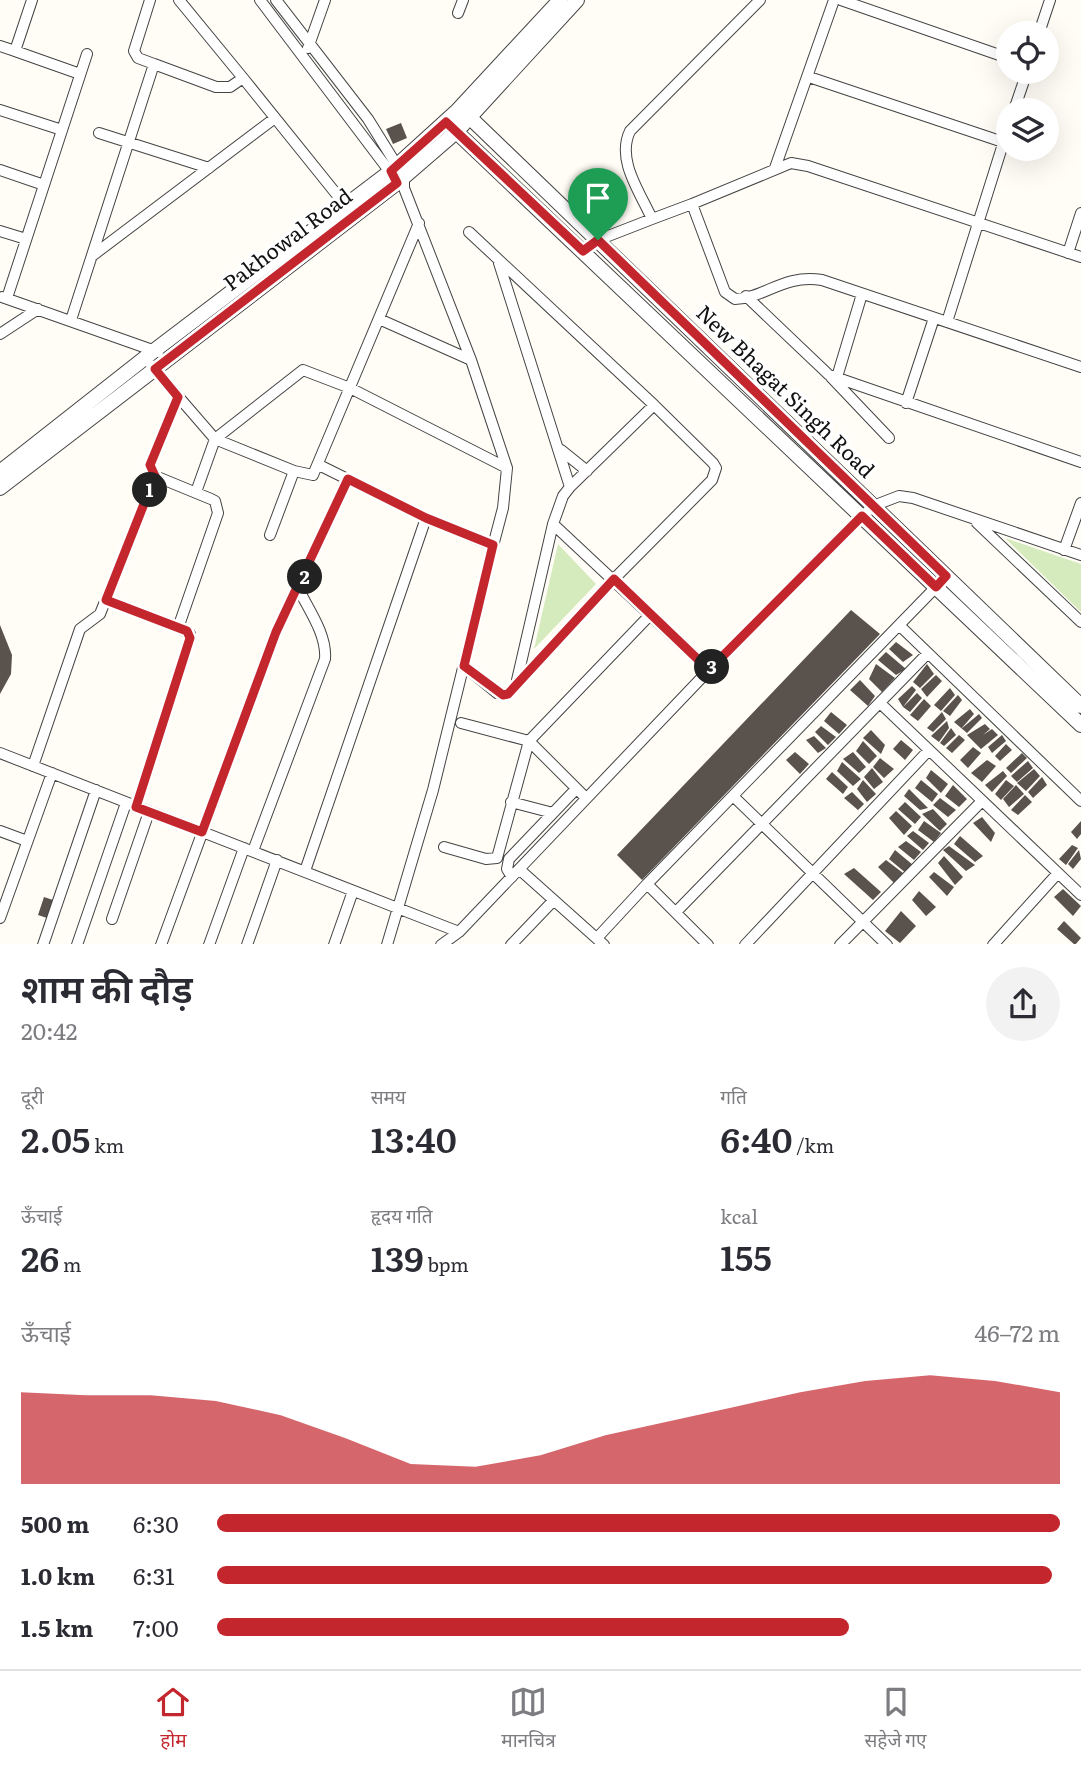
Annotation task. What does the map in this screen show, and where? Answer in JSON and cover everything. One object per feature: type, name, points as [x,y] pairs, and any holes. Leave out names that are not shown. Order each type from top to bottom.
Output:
[{"type":"street","points":[[15,51],[32,0]]},
{"type":"street","points":[[150,0],[134,51],[138,58],[216,87],[230,88],[243,78]]},
{"type":"street","points":[[179,0],[346,206]]},
{"type":"street","points":[[260,0],[399,177]]},
{"type":"street","points":[[276,0],[368,119],[399,177],[471,360],[507,468],[503,508],[464,666],[400,909],[387,944]]},
{"type":"street","points":[[305,57],[325,0]]},
{"type":"street","points":[[458,13],[463,0]]},
{"type":"street","name":"Pakhowal Road","points":[[465,113],[560,0]]},
{"type":"street","name":"Pakhowal Road","points":[[0,488],[399,177],[577,0]]},
{"type":"street","points":[[652,219],[625,158],[624,149],[630,131],[760,0]]},
{"type":"street","points":[[775,168],[809,78],[834,0]]},
{"type":"street","points":[[841,0],[996,54]]},
{"type":"street","points":[[1043,21],[1050,0]]},
{"type":"street","points":[[0,46],[80,74]]},
{"type":"street","points":[[87,54],[26,239],[3,297],[71,320],[150,354],[170,358]]},
{"type":"street","points":[[71,320],[154,64]]},
{"type":"street","points":[[809,78],[996,140]]},
{"type":"street","points":[[0,110],[62,130]]},
{"type":"street","name":"New Bhagat Singh Road","points":[[465,113],[873,506],[941,581],[1081,724]]},
{"type":"street","points":[[92,256],[275,118]]},
{"type":"street","name":"New Bhagat Singh Road","points":[[451,127],[862,516],[941,581],[1081,706]]},
{"type":"street","points":[[99,132],[209,168]]},
{"type":"street","points":[[947,323],[997,161]]},
{"type":"street","points":[[583,251],[598,240],[791,163],[808,166],[1081,257]]},
{"type":"street","points":[[0,170],[44,185]]},
{"type":"street","name":"Pakhowal Road","points":[[0,472],[150,354],[346,206],[399,177]]},
{"type":"street","points":[[692,204],[725,292],[734,299],[804,277],[1081,367]]},
{"type":"street","points":[[1068,253],[1081,213]]},
{"type":"street","points":[[150,354],[155,369],[215,439],[293,471],[313,475],[419,223]]},
{"type":"street","points":[[0,231],[26,239]]},
{"type":"street","points":[[464,666],[503,695],[716,474],[713,463],[654,405],[469,232]]},
{"type":"street","points":[[499,262],[561,450],[570,486]]},
{"type":"street","points":[[833,376],[862,294]]},
{"type":"street","points":[[746,296],[833,376],[890,438]]},
{"type":"street","points":[[0,334],[38,309]]},
{"type":"street","points":[[906,403],[934,318]]},
{"type":"street","points":[[379,319],[471,360]]},
{"type":"street","points":[[196,492],[215,439],[303,370],[350,388],[507,468]]},
{"type":"street","points":[[833,376],[1081,462]]},
{"type":"street","points":[[178,397],[150,465],[155,476],[215,501],[218,513],[178,628]]},
{"type":"street","points":[[517,683],[553,524],[563,496],[570,486],[654,405]]},
{"type":"street","points":[[561,450],[587,471]]},
{"type":"street","points":[[319,464],[426,518],[493,545]]},
{"type":"street","points":[[270,535],[293,471]]},
{"type":"street","points":[[33,766],[80,629],[99,617],[155,476]]},
{"type":"street","points":[[161,944],[263,664],[348,479]]},
{"type":"street","points":[[441,944],[456,941],[586,797],[873,506],[899,496],[1081,555]]},
{"type":"street","points":[[1064,550],[1081,503]]},
{"type":"street","points":[[305,871],[426,518]]},
{"type":"street","points":[[975,521],[1081,622]]},
{"type":"street","points":[[553,524],[709,670]]},
{"type":"street","points":[[576,789],[509,859],[507,869],[553,901],[600,941],[647,884],[941,581]]},
{"type":"street","points":[[209,944],[325,659],[321,635],[299,590]]},
{"type":"street","points":[[77,944],[131,805],[190,638],[190,634],[178,628],[106,600]]},
{"type":"street","points":[[444,847],[486,859],[496,858],[529,741],[651,614]]},
{"type":"street","points":[[899,625],[1081,802]]},
{"type":"street","points":[[676,912],[928,653]]},
{"type":"street","points":[[880,703],[1081,895]]},
{"type":"street","points":[[461,723],[529,741],[586,797]]},
{"type":"street","points":[[745,944],[929,750]]},
{"type":"street","points":[[0,753],[400,909],[456,941]]},
{"type":"street","points":[[0,918],[5,885],[27,841],[52,773]]},
{"type":"street","points":[[43,944],[96,790]]},
{"type":"street","points":[[733,796],[887,944]]},
{"type":"street","points":[[841,944],[982,800]]},
{"type":"street","points":[[511,802],[553,813]]},
{"type":"street","points":[[112,919],[149,812]]},
{"type":"street","points":[[0,831],[27,841]]},
{"type":"street","points":[[247,944],[277,860]]},
{"type":"street","points":[[993,944],[1058,873]]},
{"type":"street","points":[[647,884],[708,944]]},
{"type":"street","points":[[334,944],[353,891]]},
{"type":"street","points":[[511,944],[553,901]]},
{"type":"green space","points":[[1005,538],[1081,564],[1081,612]]},
{"type":"green space","points":[[558,544],[596,584],[534,649]]},
{"type":"building","points":[[401,123],[407,138],[393,144],[386,129]]},
{"type":"building","points":[[851,610],[880,634],[642,880],[617,855]]},
{"type":"building","points":[[0,625],[12,655],[11,674],[0,694]]},
{"type":"building","points":[[896,642],[913,655],[903,662],[889,649]]},
{"type":"building","points":[[886,652],[906,669],[896,675],[878,660]]},
{"type":"building","points":[[876,664],[895,678],[882,692],[869,679]]},
{"type":"building","points":[[927,664],[934,674],[920,688],[913,682]]},
{"type":"building","points":[[936,675],[942,681],[927,697],[921,689]]},
{"type":"building","points":[[860,680],[875,696],[868,706],[850,690]]},
{"type":"building","points":[[912,686],[916,690],[903,707],[898,699]]},
{"type":"building","points":[[950,688],[955,695],[941,711],[934,705]]},
{"type":"building","points":[[917,693],[922,698],[910,712],[903,707]]},
{"type":"building","points":[[958,695],[962,700],[950,716],[943,711]]},
{"type":"building","points":[[924,699],[931,706],[918,721],[910,715]]},
{"type":"building","points":[[970,709],[974,714],[962,728],[954,722]]},
{"type":"building","points":[[831,712],[847,725],[839,734],[824,721]]},
{"type":"building","points":[[942,712],[946,719],[933,732],[927,728]]},
{"type":"building","points":[[979,714],[982,718],[967,733],[962,728]]},
{"type":"building","points":[[947,721],[949,728],[939,742],[931,736]]},
{"type":"building","points":[[985,724],[990,729],[983,735],[992,729],[998,735],[981,749],[967,735]]},
{"type":"building","points":[[821,726],[836,737],[828,745],[815,732]]},
{"type":"building","points":[[951,728],[956,735],[944,746],[940,743]]},
{"type":"building","points":[[871,730],[885,745],[881,754],[863,738]]},
{"type":"building","points":[[959,735],[965,740],[952,753],[946,748]]},
{"type":"building","points":[[1002,735],[1006,741],[992,753],[988,747]]},
{"type":"building","points":[[814,736],[826,748],[818,753],[806,740]]},
{"type":"building","points":[[901,740],[913,750],[905,760],[893,749]]},
{"type":"building","points":[[863,741],[877,756],[869,764],[856,751]]},
{"type":"building","points":[[1006,744],[1012,750],[1000,761],[995,756]]},
{"type":"building","points":[[973,747],[981,753],[968,768],[960,760]]},
{"type":"building","points":[[795,752],[809,764],[800,774],[786,760]]},
{"type":"building","points":[[853,752],[866,767],[859,773],[843,759]]},
{"type":"building","points":[[1022,753],[1027,758],[1011,773],[1006,768]]},
{"type":"building","points":[[880,758],[894,769],[884,778],[873,767]]},
{"type":"building","points":[[987,760],[996,766],[982,782],[971,773]]},
{"type":"building","points":[[1028,761],[1033,768],[1017,782],[1011,776]]},
{"type":"building","points":[[842,762],[861,779],[853,786],[837,771]]},
{"type":"building","points":[[872,768],[883,782],[874,789],[864,777]]},
{"type":"building","points":[[1034,769],[1040,776],[1026,791],[1017,783]]},
{"type":"building","points":[[931,770],[948,784],[941,793],[926,778]]},
{"type":"building","points":[[1003,771],[1007,776],[992,792],[985,785]]},
{"type":"building","points":[[832,772],[848,787],[843,794],[826,779]]},
{"type":"building","points":[[1042,777],[1047,785],[1033,798],[1028,792]]},
{"type":"building","points":[[863,780],[876,794],[867,802],[857,789]]},
{"type":"building","points":[[921,780],[938,794],[932,802],[915,788]]},
{"type":"building","points":[[1006,780],[1014,786],[1001,800],[995,794]]},
{"type":"building","points":[[953,785],[967,799],[959,807],[945,796]]},
{"type":"building","points":[[1016,785],[1024,794],[1009,807],[1003,799]]},
{"type":"building","points":[[909,789],[928,808],[920,810],[904,796]]},
{"type":"building","points":[[852,792],[864,804],[858,810],[844,798]]},
{"type":"building","points":[[1025,795],[1032,802],[1018,815],[1011,810]]},
{"type":"building","points":[[940,798],[956,810],[948,817],[933,805]]},
{"type":"building","points":[[905,802],[921,817],[915,824],[898,809]]},
{"type":"building","points":[[933,809],[947,824],[940,831],[922,814]]},
{"type":"building","points":[[896,811],[912,826],[904,835],[889,818]]},
{"type":"building","points":[[982,817],[995,833],[991,842],[973,823]]},
{"type":"building","points":[[924,821],[941,833],[934,842],[918,830]]},
{"type":"building","points":[[1081,821],[1081,834],[1077,839],[1071,832]]},
{"type":"building","points":[[913,831],[929,843],[923,850],[907,836]]},
{"type":"building","points":[[960,836],[983,856],[975,862],[954,844]]},
{"type":"building","points":[[906,841],[921,852],[914,860],[898,847]]},
{"type":"building","points":[[1072,845],[1078,848],[1066,865],[1059,859]]},
{"type":"building","points":[[949,846],[975,865],[966,871],[943,850]]},
{"type":"building","points":[[895,850],[913,865],[907,874],[889,859]]},
{"type":"building","points":[[1079,850],[1081,859],[1073,869],[1068,864]]},
{"type":"building","points":[[944,856],[963,877],[955,885],[938,863]]},
{"type":"building","points":[[886,860],[903,873],[895,884],[878,867]]},
{"type":"building","points":[[854,868],[881,892],[873,900],[844,874]]},
{"type":"building","points":[[934,872],[954,887],[947,896],[929,877]]},
{"type":"building","points":[[1063,889],[1081,906],[1073,916],[1054,897]]},
{"type":"building","points":[[919,891],[936,907],[926,916],[912,900]]},
{"type":"building","points":[[44,897],[56,901],[50,919],[38,915]]},
{"type":"building","points":[[901,911],[916,926],[900,943],[885,931]]},
{"type":"building","points":[[1064,921],[1081,938],[1074,944],[1057,929]]},
{"type":"route","points":[[446,122],[583,251],[598,240],[946,576],[936,587],[862,516],[709,670],[614,579],[508,694],[503,695],[496,693],[464,666],[493,545],[426,518],[348,479],[309,569],[276,632],[202,832],[136,807],[190,638],[187,631],[106,600],[155,476],[149,468],[178,397],[155,369],[397,183],[391,171],[446,122]]}]
